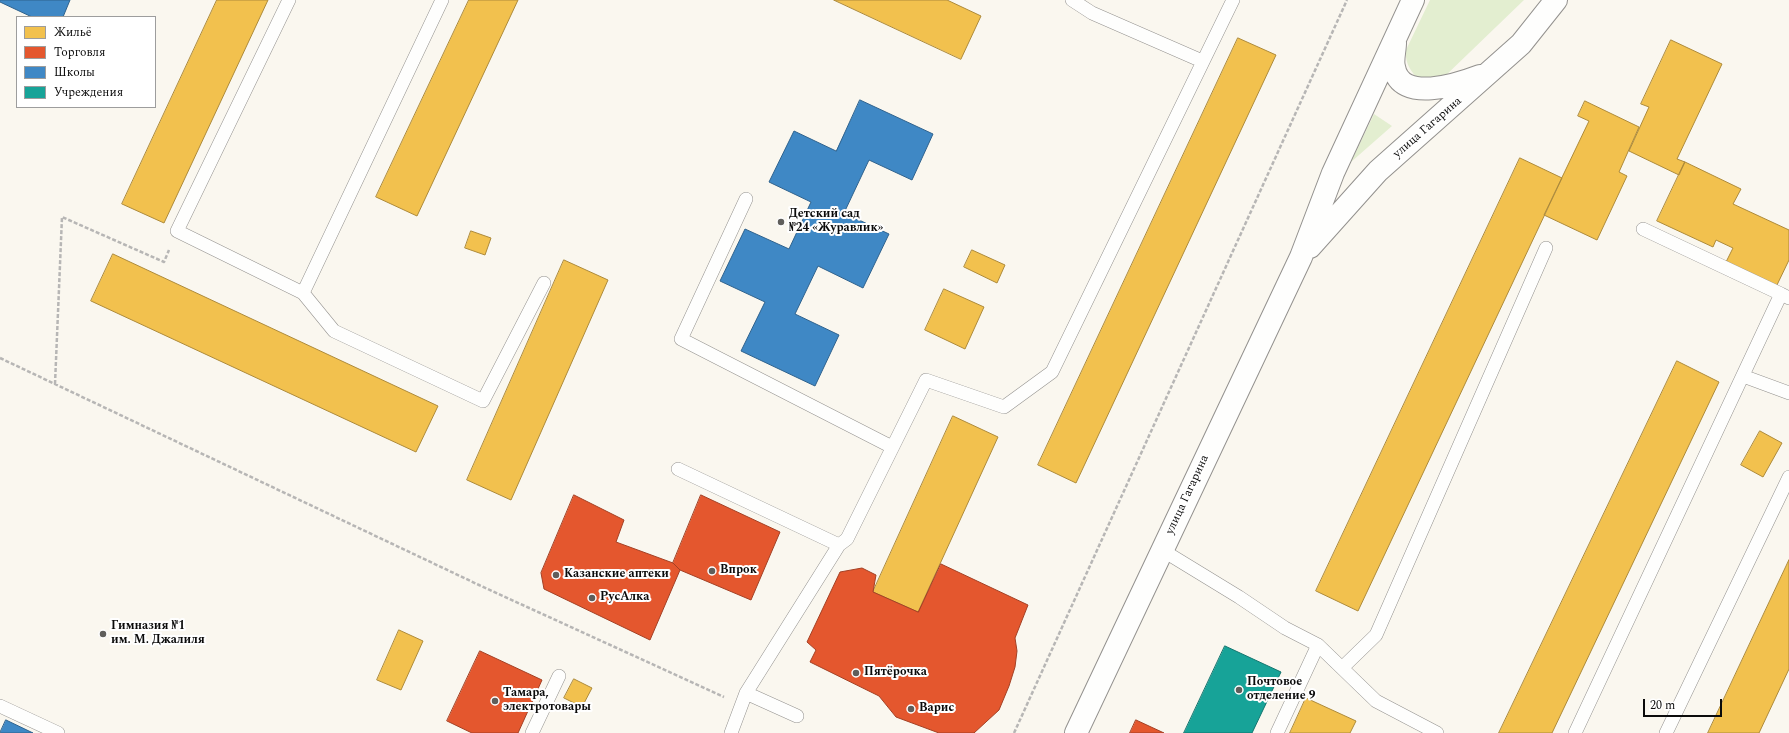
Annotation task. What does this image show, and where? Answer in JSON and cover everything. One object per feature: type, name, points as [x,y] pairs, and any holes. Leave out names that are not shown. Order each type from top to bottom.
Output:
[{"type":"street","name":"улица Гагарина","points":[[1076,733],[1301,257],[1333,173],[1413,0]]},
{"type":"street","name":"улица Гагарина","points":[[1301,257],[1378,171],[1492,72],[1521,44],[1556,0]]},
{"type":"street","points":[[1396,34],[1393,66],[1396,75],[1405,85],[1419,88],[1438,89],[1458,84],[1492,72]]},
{"type":"lane","points":[[289,0],[177,231],[303,293],[334,331],[483,401],[544,283]]},
{"type":"lane","points":[[303,293],[442,0]]},
{"type":"lane","points":[[1072,0],[1092,13],[1202,61]]},
{"type":"lane","points":[[731,733],[746,693],[839,545],[847,539],[926,380],[1004,407],[1052,372],[1233,0]]},
{"type":"lane","points":[[746,199],[681,339],[892,447]]},
{"type":"lane","points":[[1575,733],[1743,376],[1785,296],[1643,229]]},
{"type":"lane","points":[[1342,668],[1376,635],[1546,248]]},
{"type":"lane","points":[[1743,376],[1789,393]]},
{"type":"lane","points":[[678,470],[839,545]]},
{"type":"lane","points":[[1666,733],[1789,477]]},
{"type":"lane","points":[[1162,550],[1239,597],[1285,628],[1318,645],[1376,701],[1437,733]]},
{"type":"lane","points":[[1277,733],[1318,645]]},
{"type":"lane","points":[[532,733],[559,676]]},
{"type":"lane","points":[[746,693],[797,716]]},
{"type":"lane","points":[[0,706],[58,733]]},
{"type":"path","points":[[1014,733],[1347,0]]},
{"type":"path","points":[[55,384],[62,217],[164,262],[177,231]]},
{"type":"path","points":[[0,358],[479,585],[742,705]]},
{"type":"green space","points":[[1430,0],[1524,0],[1442,79],[1416,77],[1409,68],[1406,58],[1406,50]]},
{"type":"green space","points":[[1374,114],[1392,126],[1351,162]]},
{"type":"building: Жильё","points":[[217,0],[268,0],[164,223],[122,204]]},
{"type":"building: Жильё","points":[[469,0],[518,0],[417,216],[376,197]]},
{"type":"building: Жильё","points":[[834,0],[947,0],[981,16],[961,59]]},
{"type":"building: Жильё","points":[[1238,38],[1276,55],[1076,483],[1038,465]]},
{"type":"building: Жильё","points":[[1671,40],[1722,64],[1677,159],[1685,162],[1679,175],[1629,151],[1649,107],[1641,104]]},
{"type":"building: Жильё","points":[[1585,101],[1639,127],[1619,172],[1627,176],[1597,240],[1544,215],[1589,121],[1578,116]]},
{"type":"building: Жильё","points":[[1520,158],[1562,178],[1358,611],[1316,591]]},
{"type":"building: Жильё","points":[[1685,162],[1741,189],[1733,204],[1789,230],[1789,260],[1776,287],[1725,264],[1733,248],[1716,240],[1713,247],[1657,221]]},
{"type":"building: Жильё","points":[[471,231],[491,238],[485,255],[465,248]]},
{"type":"building: Жильё","points":[[972,250],[1005,265],[997,283],[964,267]]},
{"type":"building: Жильё","points":[[113,254],[438,406],[416,452],[91,301]]},
{"type":"building: Жильё","points":[[564,260],[608,280],[511,500],[467,480]]},
{"type":"building: Жильё","points":[[944,289],[984,307],[965,349],[925,330]]},
{"type":"building: Жильё","points":[[1677,361],[1719,382],[1552,733],[1499,733]]},
{"type":"building: Жильё","points":[[953,416],[998,437],[918,612],[873,592]]},
{"type":"building: Жильё","points":[[1760,431],[1782,443],[1763,477],[1741,465]]},
{"type":"building: Жильё","points":[[1789,560],[1789,669],[1759,733],[1708,733]]},
{"type":"building: Жильё","points":[[399,630],[423,641],[401,690],[377,680]]},
{"type":"building: Жильё","points":[[574,679],[592,688],[582,707],[564,698]]},
{"type":"building: Жильё","points":[[1306,698],[1356,721],[1350,733],[1290,733]]},
{"type":"building: Торговля","points":[[574,495],[624,520],[616,542],[673,563],[680,570],[650,640],[544,589],[541,573]]},
{"type":"building: Торговля","points":[[701,495],[780,532],[751,600],[680,570],[673,563]]},
{"type":"building: Торговля","points":[[941,564],[1028,605],[1015,638],[1017,651],[1015,667],[999,710],[974,733],[939,733],[896,717],[879,696],[810,662],[816,650],[807,642],[840,572],[862,568],[876,575],[873,592],[918,612]]},
{"type":"building: Торговля","name":"Тамара, электротовары","points":[[480,651],[542,680],[518,733],[472,733],[447,721]]},
{"type":"building: Торговля","points":[[1136,720],[1164,733],[1130,733]]},
{"type":"building: Школы","points":[[0,0],[70,0],[63,16],[30,16],[0,2]]},
{"type":"building: Школы","points":[[860,100],[933,134],[912,180],[869,160],[844,213],[889,234],[863,288],[818,266],[795,314],[839,335],[815,386],[741,351],[765,302],[720,281],[745,229],[789,249],[811,202],[769,182],[794,131],[836,151]]},
{"type":"building: Школы","points":[[6,720],[33,733],[0,733]]},
{"type":"building: Учреждения","points":[[1225,646],[1281,672],[1252,733],[1184,733]]},
{"type":"place","name":"Детский сад №24 «Журавлик»","points":[[781,222]]},
{"type":"place","name":"Впрок","points":[[712,571]]},
{"type":"place","name":"Казанские аптеки","points":[[556,575]]},
{"type":"place","name":"РусАлка","points":[[592,598]]},
{"type":"place","name":"Гимназия №1 им. М. Джалиля","points":[[103,634]]},
{"type":"place","name":"Пятёрочка","points":[[856,673]]},
{"type":"place","name":"Почтовое отделение 9","points":[[1239,690]]},
{"type":"place","name":"Тамара, электротовары","points":[[495,701]]},
{"type":"place","name":"Варис","points":[[911,709]]}]
